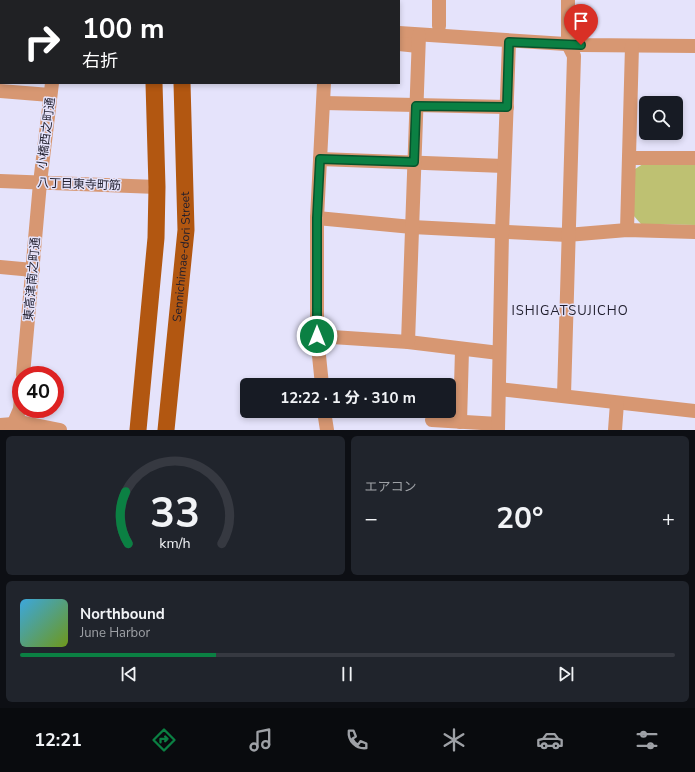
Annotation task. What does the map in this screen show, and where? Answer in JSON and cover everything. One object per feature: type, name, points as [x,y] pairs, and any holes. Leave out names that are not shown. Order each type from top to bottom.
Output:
[{"type":"main road","points":[[138,430],[156,238],[157,187],[154,84]]},
{"type":"main road","name":"Sennichimae-dori Street","points":[[166,430],[186,230],[182,84]]},
{"type":"street","points":[[439,0],[439,26]]},
{"type":"street","points":[[564,395],[567,235],[574,56],[568,44],[568,0]]},
{"type":"street","points":[[400,33],[418,40]]},
{"type":"street","points":[[408,342],[418,40]]},
{"type":"street","points":[[400,44],[418,40],[632,46],[695,46]]},
{"type":"street","points":[[432,420],[498,427],[500,389],[499,353],[502,233],[509,42]]},
{"type":"street","points":[[627,230],[632,46]]},
{"type":"street","points":[[321,378],[317,336],[317,218],[324,84]]},
{"type":"street","points":[[0,91],[51,89]]},
{"type":"street","name":"小橋西之町通","points":[[40,183],[51,89]]},
{"type":"street","points":[[324,103],[507,107]]},
{"type":"street","points":[[629,158],[695,158]]},
{"type":"street","points":[[320,159],[504,166]]},
{"type":"street","name":"八丁目東寺町筋","points":[[0,180],[40,183],[157,187]]},
{"type":"street","name":"東高津南之町通","points":[[24,366],[40,183]]},
{"type":"street","points":[[317,218],[412,227],[502,233],[567,235],[627,230],[695,232]]},
{"type":"street","points":[[0,267],[33,270]]},
{"type":"street","points":[[317,336],[408,342],[462,350],[499,353]]},
{"type":"street","points":[[460,422],[462,350]]},
{"type":"street","points":[[500,389],[564,395],[617,403],[695,411]]},
{"type":"street","points":[[615,430],[617,403]]},
{"type":"street","points":[[325,418],[327,430]]},
{"type":"street","points":[[8,426],[25,423],[60,430]]},
{"type":"green space","points":[[643,164],[695,164],[695,225],[641,224],[633,215],[635,169]]},
{"type":"district","name":"ISHIGATSUJICHO","points":[[570,311]]},
{"type":"route","points":[[317,336],[317,218],[320,159],[414,162],[416,106],[507,107],[509,42],[581,45]]}]
